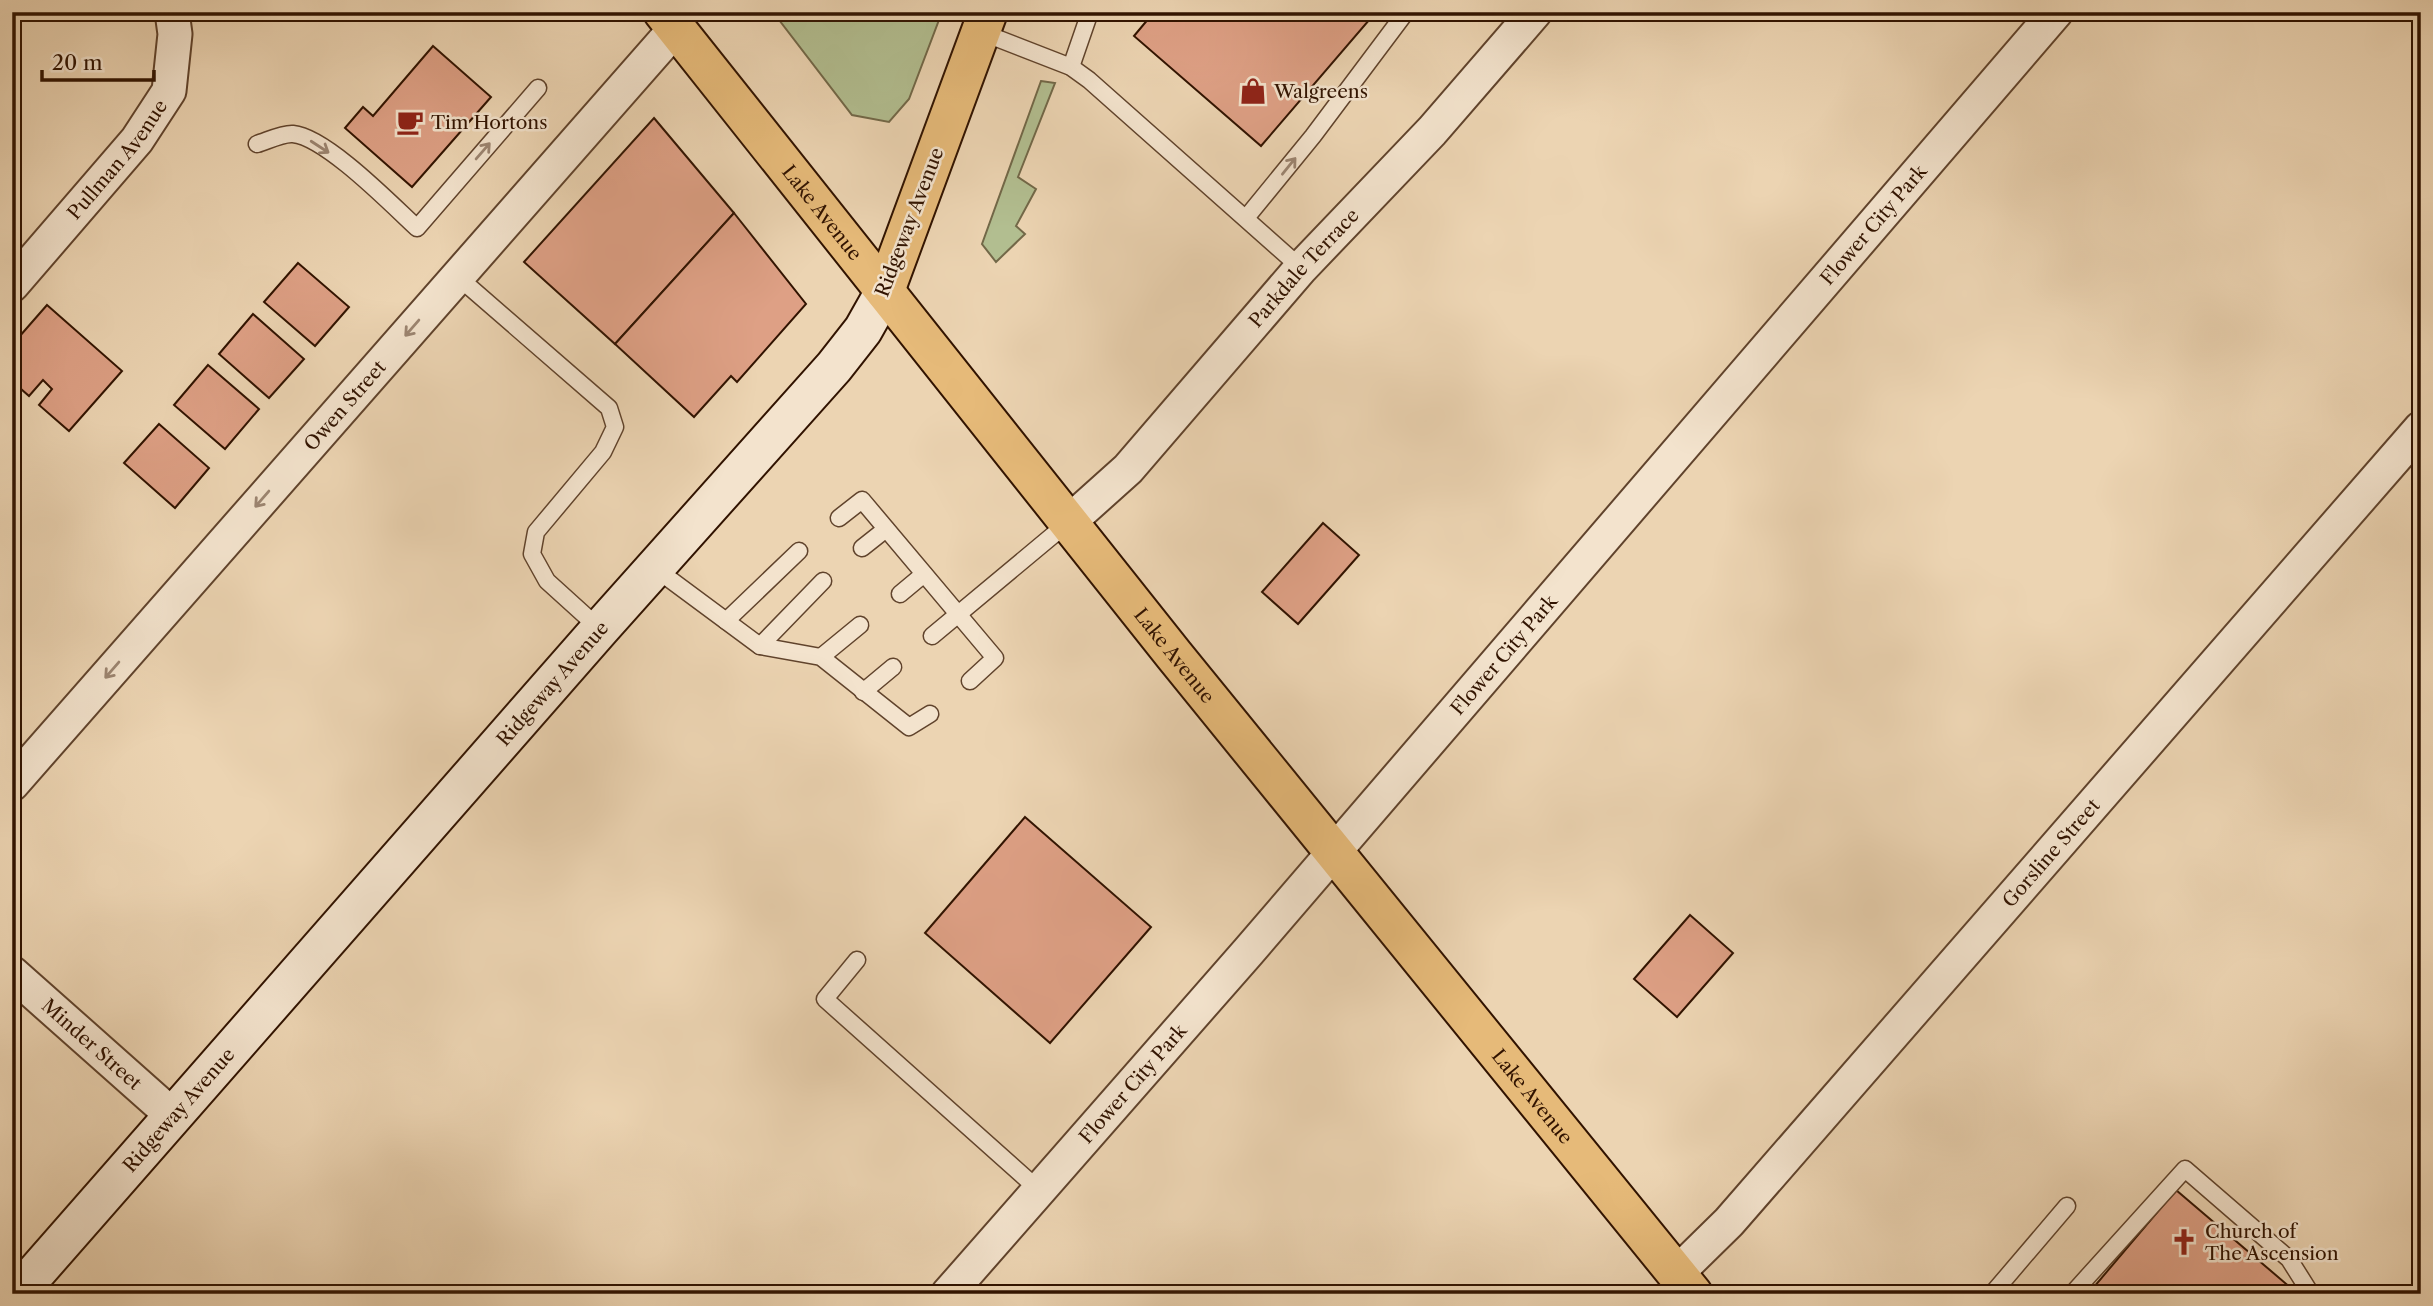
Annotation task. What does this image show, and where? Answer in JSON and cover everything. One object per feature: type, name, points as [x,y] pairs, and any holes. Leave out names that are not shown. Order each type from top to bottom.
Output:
[{"type":"main road","name":"Lake Avenue","points":[[670,20],[1070,522],[1684,1284]]},
{"type":"main road","name":"Ridgeway Avenue","points":[[885,291],[985,22]]},
{"type":"street","name":"Pullman Avenue","points":[[12,285],[137,140],[169,91],[175,34],[172,12]]},
{"type":"street","name":"Parkdale Terrace","points":[[1070,522],[1128,469],[1301,268],[1417,148],[1535,12]]},
{"type":"street","name":"Flower City Park","points":[[948,1294],[1334,851],[2056,12]]},
{"type":"street","name":"Owen Street","points":[[12,783],[457,276],[670,20]]},
{"type":"street","name":"Ridgeway Avenue","points":[[17,1294],[600,629],[834,367],[863,330],[885,291]]},
{"type":"street","name":"Gorsline Street","points":[[1684,1284],[1739,1212],[2421,428]]},
{"type":"street","name":"Minder Street","points":[[12,973],[173,1116]]},
{"type":"lane","points":[[1071,67],[1090,12]]},
{"type":"lane","points":[[1246,218],[1313,136],[1406,12]]},
{"type":"lane","points":[[985,22],[1071,67],[1301,268]]},
{"type":"lane","points":[[257,144],[292,134],[314,142],[348,166],[418,228],[538,88]]},
{"type":"lane","points":[[457,276],[608,408],[615,427],[603,453],[536,532],[532,554],[547,581],[600,629]]},
{"type":"lane","points":[[839,518],[862,500],[995,658],[970,681]]},
{"type":"lane","points":[[932,636],[1070,522]]},
{"type":"lane","points":[[862,548],[886,529]]},
{"type":"lane","points":[[726,621],[799,551]]},
{"type":"lane","points":[[656,569],[760,646],[821,657],[909,727],[930,714]]},
{"type":"lane","points":[[900,594],[924,574]]},
{"type":"lane","points":[[760,646],[823,581]]},
{"type":"lane","points":[[821,657],[860,625]]},
{"type":"lane","points":[[863,692],[893,667]]},
{"type":"lane","points":[[857,960],[825,999],[1039,1190]]},
{"type":"lane","points":[[2072,1294],[2185,1169],[2289,1259],[2311,1294]]},
{"type":"lane","points":[[1992,1294],[2067,1206]]},
{"type":"green space","points":[[773,12],[942,12],[909,99],[889,122],[852,115]]},
{"type":"green space","points":[[1041,81],[1055,83],[1018,177],[1036,189],[1016,226],[1025,234],[996,262],[982,244]]},
{"type":"building","name":"Walgreens","points":[[1154,12],[1376,12],[1261,146],[1134,36]]},
{"type":"building","name":"Tim Hortons","points":[[433,46],[491,97],[412,187],[345,128],[363,107],[373,116]]},
{"type":"building","points":[[654,118],[734,213],[615,344],[524,262]]},
{"type":"building","points":[[734,213],[806,304],[737,382],[731,376],[694,417],[615,344]]},
{"type":"building","points":[[298,263],[349,307],[315,346],[264,302]]},
{"type":"building","points":[[47,305],[122,371],[69,431],[39,405],[52,389],[43,380],[29,396],[12,381],[12,345]]},
{"type":"building","points":[[253,314],[304,359],[269,398],[219,354]]},
{"type":"building","points":[[208,365],[259,409],[225,449],[174,405]]},
{"type":"building","points":[[159,424],[209,468],[175,508],[124,463]]},
{"type":"building","points":[[1323,523],[1359,555],[1298,624],[1262,592]]},
{"type":"building","points":[[1025,817],[1151,927],[1050,1043],[925,933]]},
{"type":"building","points":[[1690,915],[1733,953],[1677,1017],[1634,979]]},
{"type":"building","name":"Church of The Ascension","points":[[2176,1190],[2298,1294],[2088,1294]]},
{"type":"place","name":"Walgreens","points":[[1253,91]]},
{"type":"place","name":"Tim Hortons","points":[[410,122]]},
{"type":"place","name":"Church of The Ascension","points":[[2184,1242]]}]
